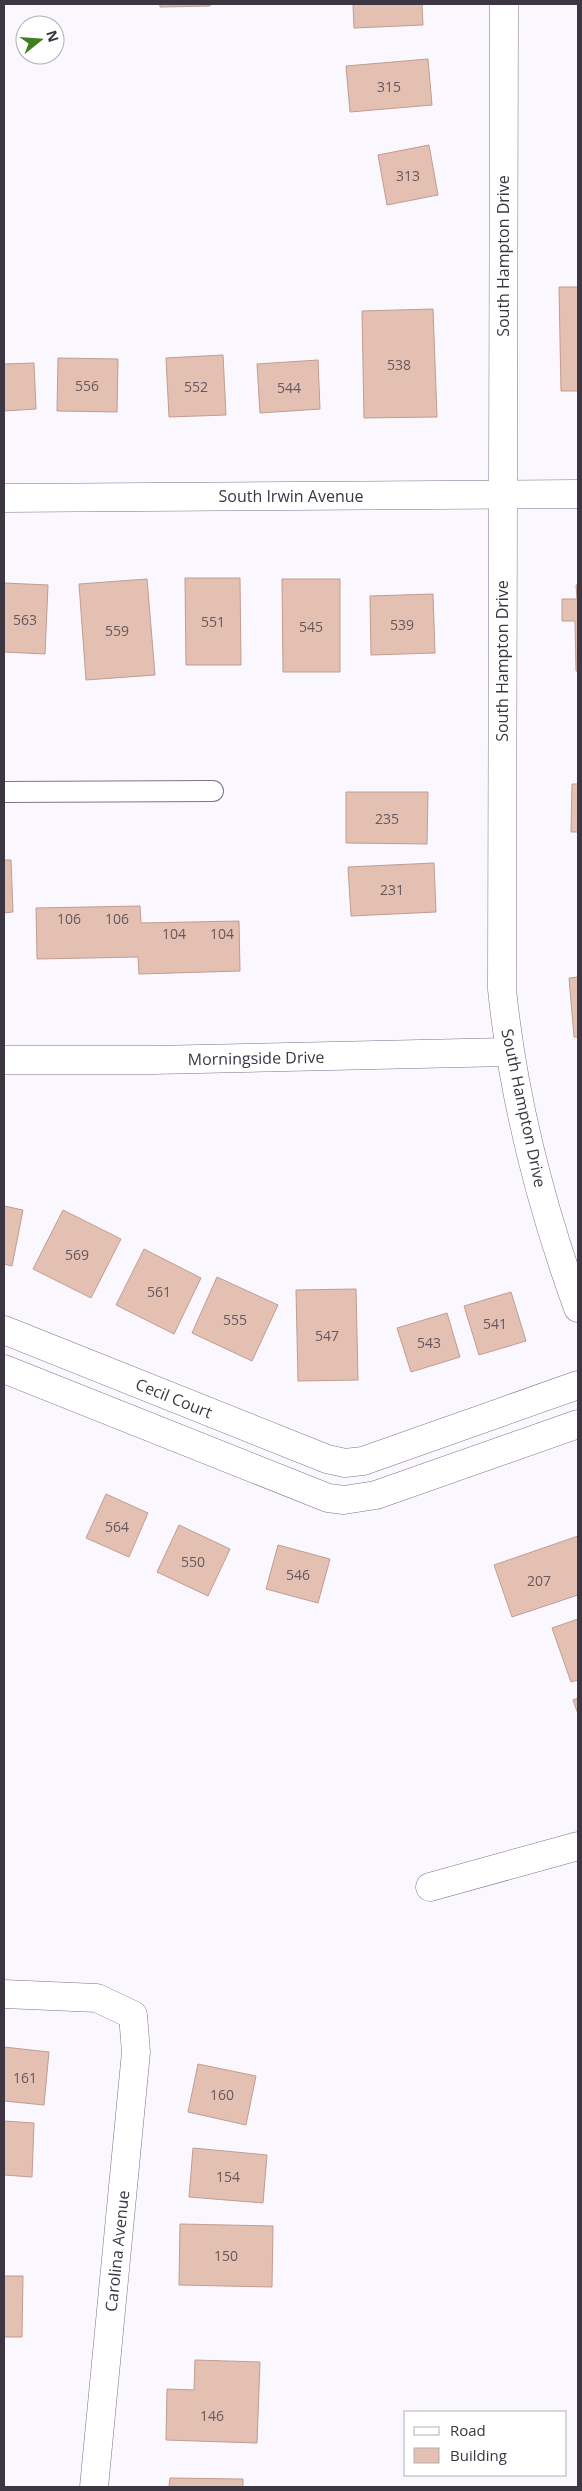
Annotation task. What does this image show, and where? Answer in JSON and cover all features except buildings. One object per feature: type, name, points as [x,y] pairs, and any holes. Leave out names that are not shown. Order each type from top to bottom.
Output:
[{"type":"street","name":"South Hampton Drive","points":[[504,4],[502,989],[508,1052],[549,1216],[578,1308]]},
{"type":"street","name":"South Irwin Avenue","points":[[4,498],[578,494]]},
{"type":"street","name":"Morningside Drive","points":[[4,1060],[154,1060],[508,1052]]},
{"type":"street","name":"Cecil Court","points":[[4,1330],[327,1459],[345,1463],[363,1460],[578,1385]]},
{"type":"street","points":[[4,1369],[328,1498],[344,1500],[376,1495],[578,1424]]},
{"type":"street","points":[[344,1500],[345,1463]]},
{"type":"street","points":[[430,1887],[578,1846]]},
{"type":"street","name":"Carolina Avenue","points":[[4,1994],[97,1998],[134,2014],[136,2052],[94,2487]]},
{"type":"lane","points":[[4,792],[213,791]]}]
